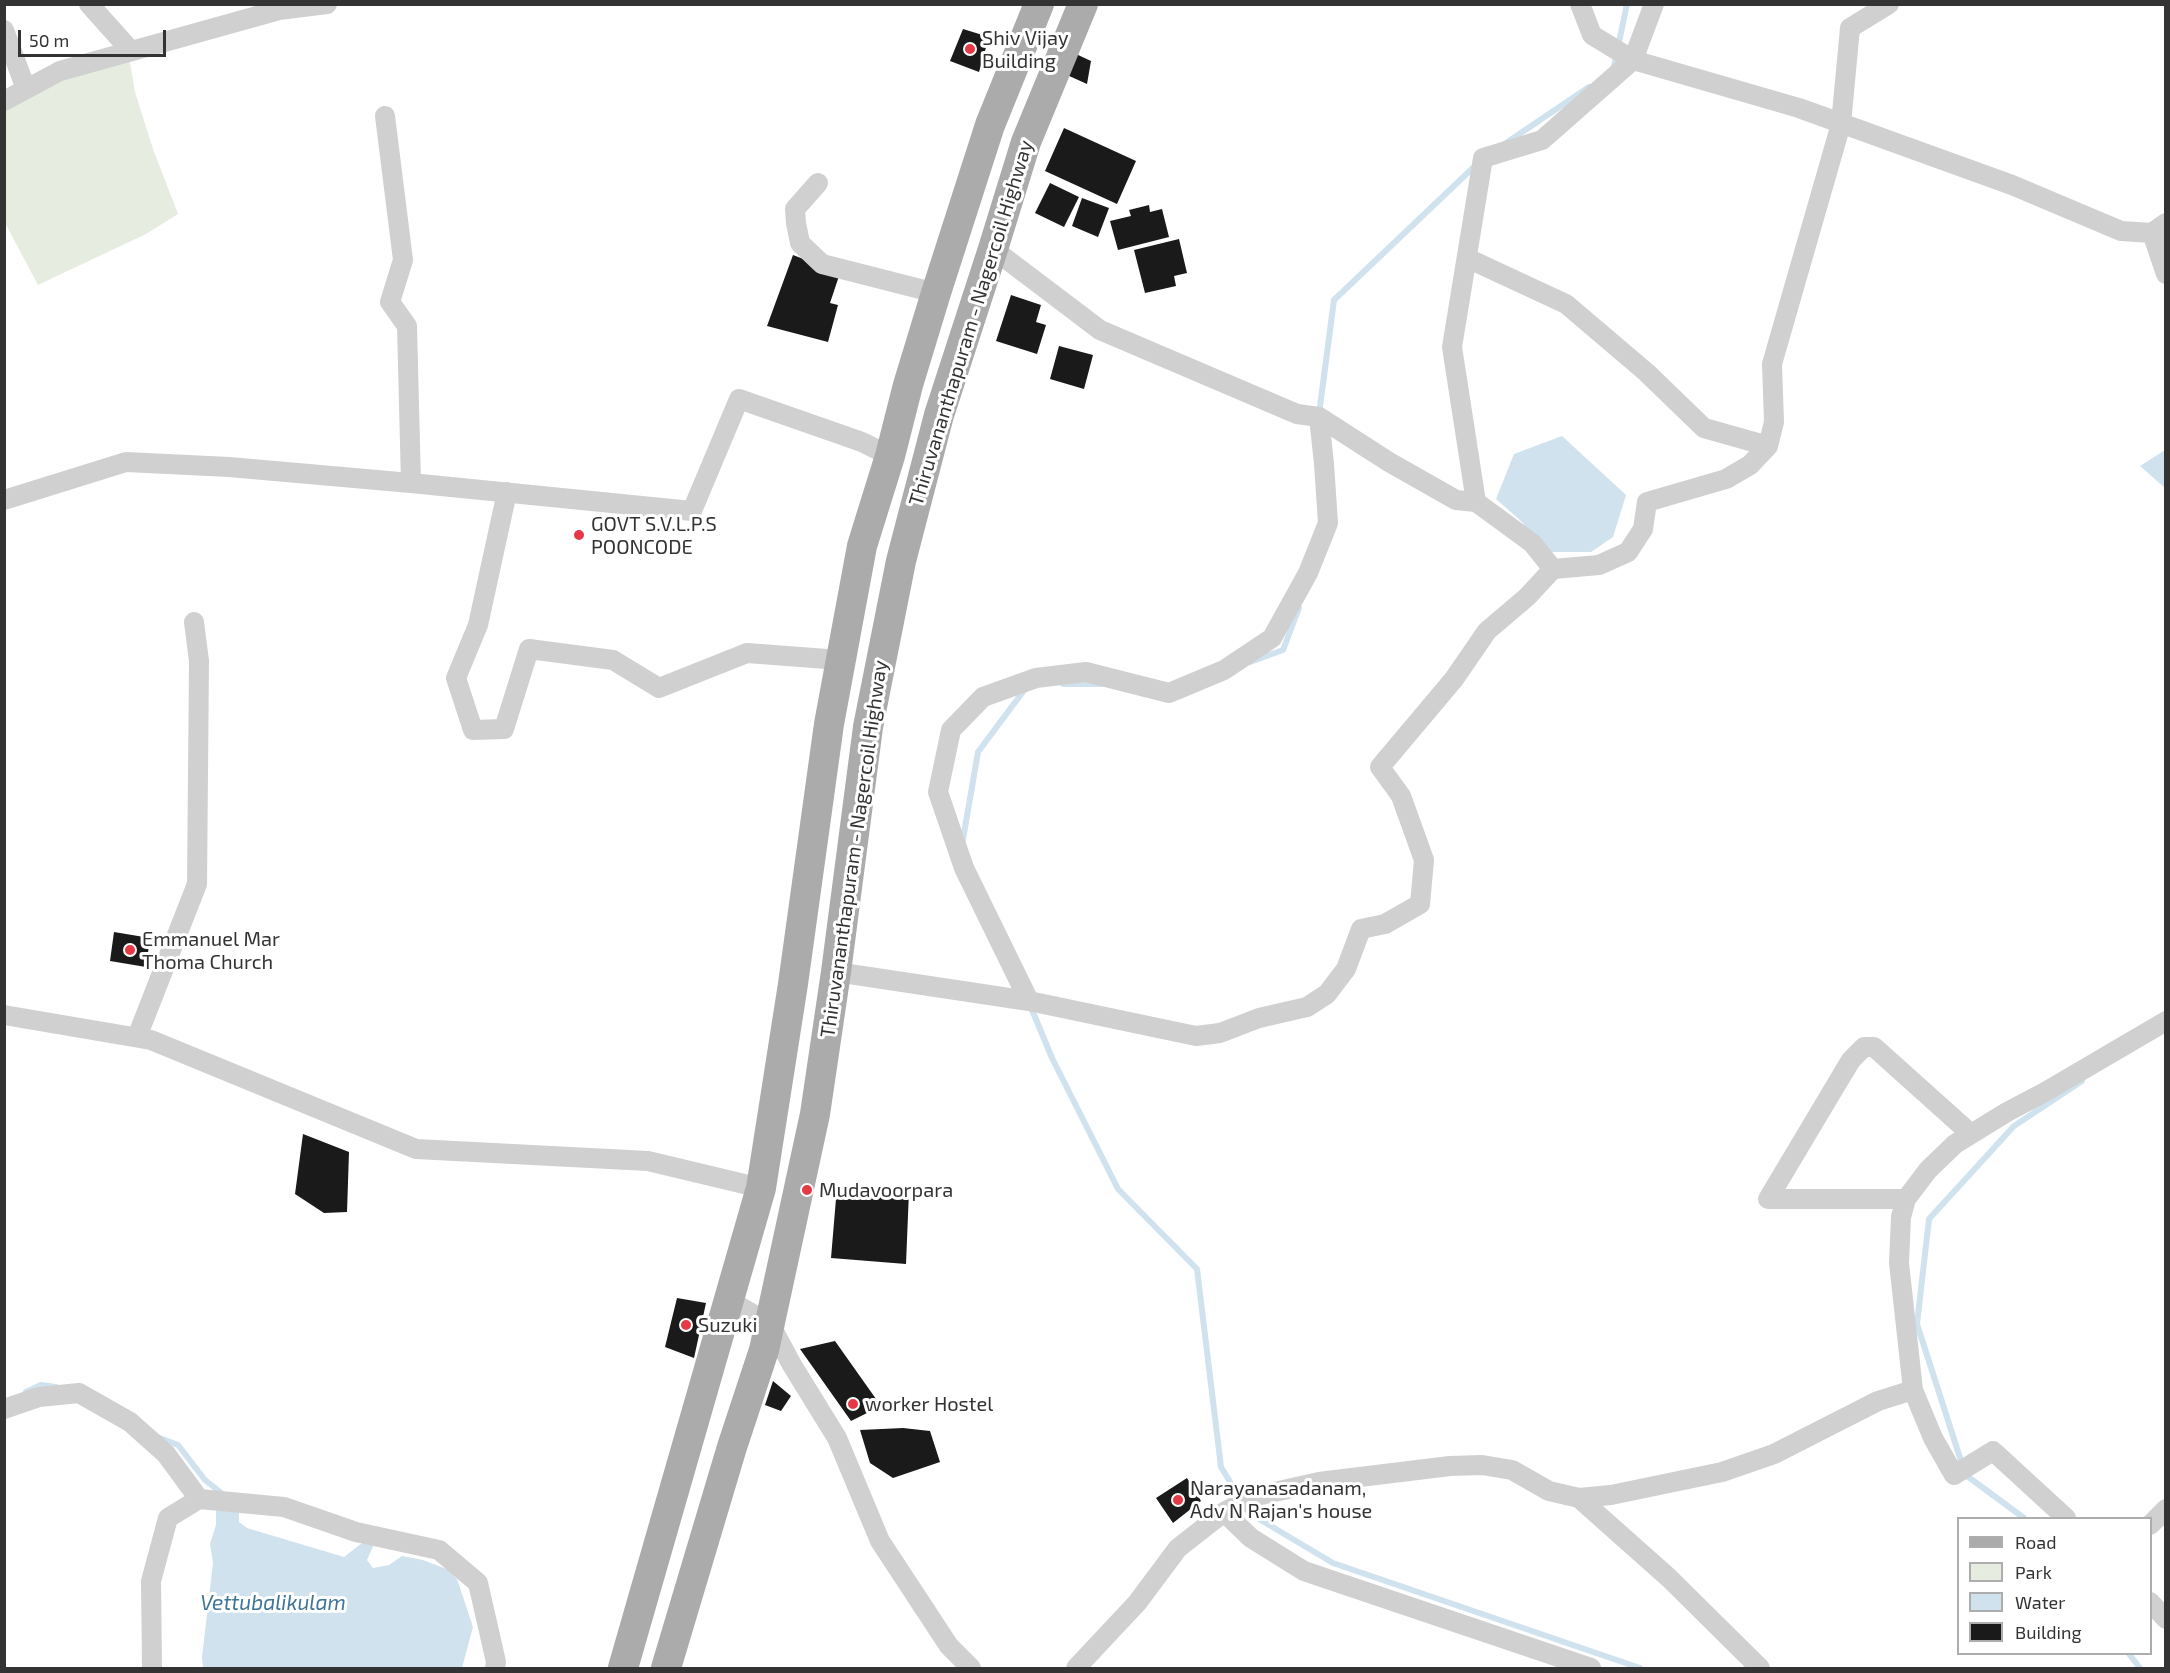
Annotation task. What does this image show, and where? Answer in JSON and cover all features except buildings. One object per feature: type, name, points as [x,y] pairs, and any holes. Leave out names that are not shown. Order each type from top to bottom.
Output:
[{"type":"main road","name":"Thiruvananthapuram - Nagercoil Highway","points":[[623,1668],[761,1188],[840,660],[862,546],[936,293],[990,125],[1039,4]]},
{"type":"main road","name":"Thiruvananthapuram - Nagercoil Highway","points":[[666,1668],[771,1324],[815,1114],[868,727],[901,561],[939,416],[1026,142],[1083,4]]},
{"type":"street","points":[[88,4],[131,51]]},
{"type":"street","points":[[4,101],[60,71],[279,10],[327,4]]},
{"type":"street","points":[[1580,4],[1592,35],[1631,58],[1799,108],[2012,185],[2121,231],[2159,228],[2166,274]]},
{"type":"street","points":[[1476,502],[1452,346],[1483,158],[1542,140],[1631,58],[1654,4]]},
{"type":"street","points":[[836,972],[1029,1001],[1196,1036],[1220,1033],[1259,1018],[1307,1007],[1327,994],[1346,969],[1361,929],[1385,924],[1420,904],[1424,860],[1401,796],[1380,767],[1454,679],[1487,631],[1527,597],[1553,569],[1599,565],[1628,552],[1643,529],[1647,502],[1726,479],[1750,465],[1768,446],[1774,422],[1772,364],[1841,123],[1850,28],[1889,4]]},
{"type":"street","points":[[4,30],[26,89]]},
{"type":"street","points":[[385,116],[403,260],[390,302],[407,326],[411,483]]},
{"type":"street","points":[[818,183],[795,209],[800,243],[822,264],[936,293]]},
{"type":"street","points":[[993,249],[1100,330],[1297,414],[1319,417],[1389,462],[1456,500],[1476,502],[1532,543],[1553,569]]},
{"type":"street","points":[[1467,258],[1566,304],[1646,372],[1704,429],[1768,446]]},
{"type":"street","points":[[4,500],[126,462],[229,467],[692,511],[739,399],[862,442],[890,456]]},
{"type":"street","points":[[1029,1001],[964,868],[938,792],[951,730],[983,697],[1036,678],[1086,672],[1168,693],[1224,670],[1272,638],[1308,573],[1328,523],[1319,417]]},
{"type":"street","points":[[507,492],[478,625],[456,678],[473,730],[504,729],[529,649],[614,660],[659,688],[747,653],[840,660]]},
{"type":"street","points":[[137,1037],[197,884],[199,661],[194,622]]},
{"type":"street","points":[[4,1015],[151,1040],[416,1149],[648,1161],[761,1188]]},
{"type":"street","points":[[2065,1517],[1993,1451],[1954,1475],[1933,1438],[1912,1390],[1899,1263],[1901,1217],[1906,1199],[1928,1170],[1955,1144],[2166,1021]]},
{"type":"street","points":[[1906,1199],[1768,1199],[1851,1060],[1864,1047],[1874,1047],[1971,1134]]},
{"type":"street","points":[[730,1301],[771,1324],[792,1365],[837,1438],[880,1541],[950,1646],[971,1668]]},
{"type":"street","points":[[1076,1668],[1137,1603],[1178,1548],[1224,1512],[1252,1497],[1319,1482],[1450,1466],[1482,1465],[1512,1470],[1549,1491],[1579,1498],[1644,1489],[1722,1472],[1774,1454],[1878,1401],[1912,1390]]},
{"type":"street","points":[[4,1409],[39,1397],[79,1393],[137,1428],[166,1454],[199,1499]]},
{"type":"street","points":[[1579,1498],[1669,1578],[1760,1668]]},
{"type":"street","points":[[152,1668],[151,1581],[168,1518],[199,1499],[284,1507],[356,1532],[439,1550],[478,1583],[496,1662],[495,1668]]},
{"type":"street","points":[[2152,1524],[2166,1509]]},
{"type":"street","points":[[1224,1512],[1251,1538],[1305,1571],[1591,1668]]},
{"type":"street","points":[[2152,1603],[2166,1618]]},
{"type":"green space","points":[[128,51],[135,92],[153,149],[178,214],[146,234],[38,285],[5,223],[4,91]]},
{"type":"water","points":[[1562,436],[1626,495],[1613,537],[1591,552],[1545,552],[1522,522],[1496,499],[1514,454]]},
{"type":"water","points":[[2165,450],[2165,488],[2140,466]]},
{"type":"water","name":"Vettubalikulam","points":[[216,1506],[239,1511],[239,1522],[247,1528],[344,1557],[362,1543],[374,1544],[367,1560],[373,1568],[389,1565],[402,1556],[423,1560],[449,1570],[457,1579],[473,1627],[462,1668],[203,1668],[202,1657],[213,1563],[210,1544],[216,1525]]},
{"type":"waterway","points":[[1613,71],[1627,4]]},
{"type":"waterway","points":[[1506,143],[1589,87]]},
{"type":"waterway","points":[[1319,414],[1334,300],[1476,165]]},
{"type":"waterway","points":[[1250,662],[1283,650],[1299,608]]},
{"type":"waterway","points":[[1063,684],[1101,684]]},
{"type":"waterway","points":[[962,845],[978,752],[1025,689]]},
{"type":"waterway","points":[[1030,1005],[1052,1058],[1118,1189],[1197,1269],[1221,1467],[1249,1513],[1333,1563],[1640,1668]]},
{"type":"waterway","points":[[1962,1464],[1917,1324],[1929,1219],[2014,1126],[2082,1081]]},
{"type":"waterway","points":[[26,1392],[41,1385],[56,1387]]},
{"type":"waterway","points":[[157,1437],[178,1445],[205,1480],[224,1495]]},
{"type":"waterway","points":[[1967,1476],[2023,1517]]},
{"type":"waterway","points":[[2130,1655],[2140,1668]]},
{"type":"place","name":"Shiv Vijay Building","points":[[970,49]]},
{"type":"place","name":"GOVT S.V.L.P.S POONCODE","points":[[579,535]]},
{"type":"place","name":"Emmanuel Mar Thoma Church","points":[[130,950]]},
{"type":"place","name":"Mudavoorpara","points":[[807,1190]]},
{"type":"place","name":"Suzuki","points":[[686,1325]]},
{"type":"place","name":"worker Hostel","points":[[853,1404]]},
{"type":"place","name":"Narayanasadanam, Adv N Rajan's house","points":[[1178,1500]]}]
